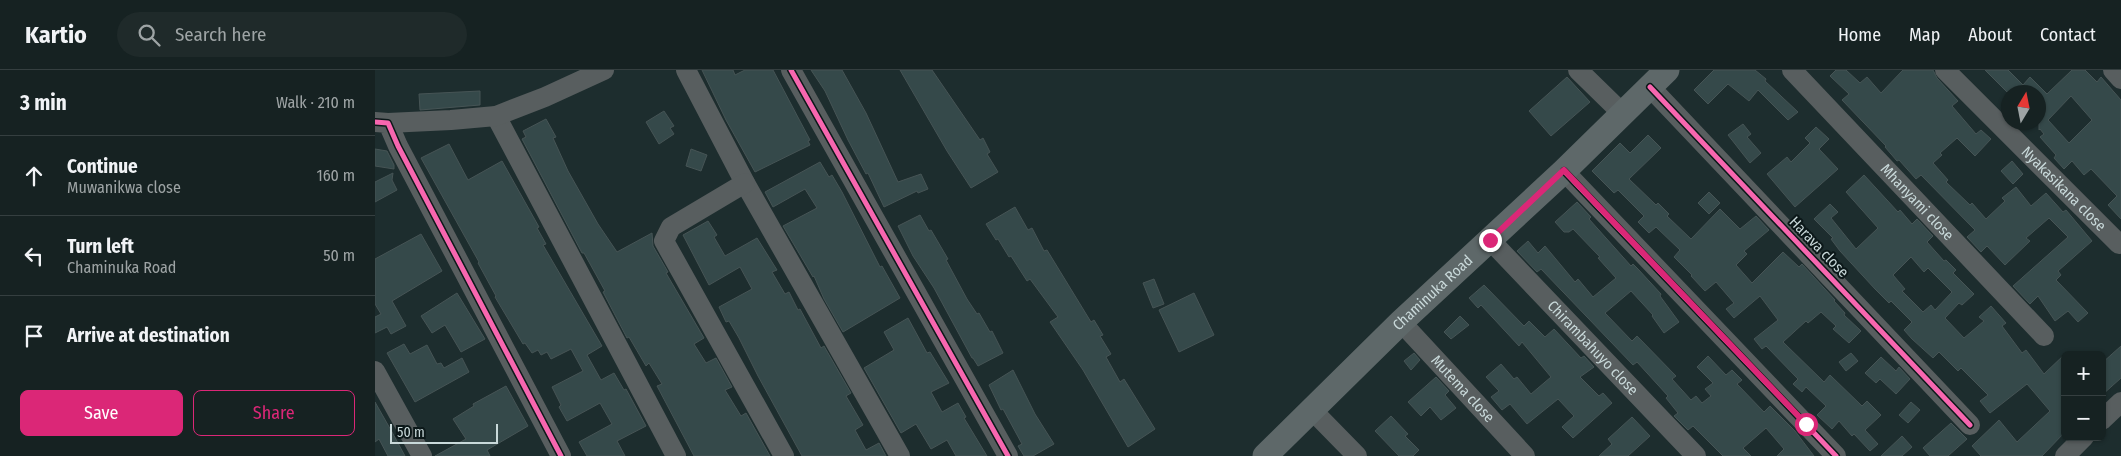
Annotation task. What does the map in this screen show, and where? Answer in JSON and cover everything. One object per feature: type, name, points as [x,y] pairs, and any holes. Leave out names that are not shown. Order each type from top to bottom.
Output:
[{"type":"main road","name":"Chaminuka Road","points":[[1265,456],[1401,322],[1564,170],[1667,70]]},
{"type":"street","points":[[561,456],[416,181],[381,123],[496,116],[545,97],[604,70]]},
{"type":"street","points":[[685,70],[745,183],[900,456]]},
{"type":"street","points":[[791,70],[1008,456]]},
{"type":"street","points":[[1578,70],[1623,114]]},
{"type":"street","name":"Mhanyami close","points":[[1792,70],[2044,336]]},
{"type":"street","name":"Nyakasikana close","points":[[1945,70],[2119,244]]},
{"type":"street","points":[[2113,70],[2121,79]]},
{"type":"street","name":"Harava close","points":[[1650,87],[1970,424]]},
{"type":"street","points":[[496,116],[676,456]]},
{"type":"street","points":[[1564,170],[1836,456]]},
{"type":"street","points":[[745,183],[671,227],[664,241],[784,456]]},
{"type":"street","name":"Chirambahuyo close","points":[[1490,240],[1696,456]]},
{"type":"street","name":"Mutema close","points":[[1401,322],[1525,456]]},
{"type":"street","points":[[375,372],[423,456]]},
{"type":"street","points":[[2106,416],[2121,402]]},
{"type":"street","points":[[1312,410],[1357,456]]},
{"type":"building","points":[[702,70],[733,70],[735,75],[745,70],[773,70],[810,140],[808,141],[810,145],[755,172],[726,120]]},
{"type":"building","points":[[811,70],[842,70],[866,113],[898,182],[921,174],[928,189],[918,193],[917,191],[884,207],[868,173],[866,174],[848,140],[825,91]]},
{"type":"building","points":[[900,70],[932,70],[980,140],[983,138],[990,152],[987,154],[998,172],[971,188]]},
{"type":"building","points":[[1714,70],[1755,70],[1798,112],[1788,120],[1758,90],[1749,101],[1728,84],[1708,104],[1694,90]]},
{"type":"building","points":[[1836,70],[1846,70],[1860,83],[1867,77],[1881,93],[1903,70],[1933,70],[1937,78],[1958,101],[1952,106],[1976,134],[1981,130],[1991,139],[1975,156],[1957,138],[1940,153],[1942,155],[1933,163],[1948,180],[1946,182],[1970,205],[1972,203],[1986,219],[2005,201],[2002,198],[2016,187],[2031,206],[2046,193],[2063,212],[2066,210],[2092,241],[2058,271],[2061,275],[2056,280],[2088,313],[2078,322],[2068,311],[2055,321],[2038,296],[2030,304],[2013,286],[2068,237],[2049,218],[2026,238],[2030,241],[2005,265],[1987,246],[1981,252],[1967,237],[1975,230],[1921,175],[1916,179],[1899,160],[1897,161],[1886,146],[1842,100],[1849,94],[1830,76]]},
{"type":"building","points":[[1985,70],[2008,70],[2023,85],[2001,86]]},
{"type":"building","points":[[2072,70],[2085,70],[2097,82],[2101,77],[2121,100],[2121,219],[2108,205],[2117,196],[2091,169],[2084,175],[2072,161],[2064,169],[2054,158],[2056,155],[2040,137],[2044,134],[2041,130],[2046,130],[2046,93]],"holes":[[[2071,96],[2092,120],[2069,143],[2048,120]]]},
{"type":"building","points":[[1567,77],[1590,102],[1551,136],[1529,111]]},
{"type":"building","points":[[2030,77],[2038,85],[2023,85]]},
{"type":"building","points":[[480,91],[480,105],[420,110],[419,94]]},
{"type":"building","points":[[664,111],[674,126],[670,128],[674,134],[659,144],[646,122]]},
{"type":"building","points":[[546,119],[556,137],[553,138],[568,171],[598,224],[617,252],[652,233],[653,246],[668,272],[666,273],[704,338],[694,344],[706,363],[716,358],[732,387],[725,390],[741,416],[746,413],[770,456],[694,456],[657,386],[662,384],[649,363],[646,366],[629,337],[627,338],[603,292],[605,291],[584,253],[582,253],[522,139],[526,137],[523,131]]},
{"type":"building","points":[[1743,124],[1751,134],[1747,137],[1761,153],[1750,163],[1728,135]]},
{"type":"building","points":[[1816,127],[1829,139],[1819,149],[1838,169],[1795,207],[1767,174],[1787,157],[1791,162],[1810,143],[1805,138]]},
{"type":"building","points":[[1648,135],[1661,148],[1629,179],[1656,205],[1658,203],[1669,214],[1667,216],[1691,239],[1720,209],[1740,229],[1756,216],[1769,230],[1744,251],[1747,254],[1736,265],[1752,283],[1783,252],[1799,267],[1802,264],[1835,300],[1845,313],[1844,315],[1861,331],[1849,343],[1833,329],[1836,326],[1821,312],[1808,323],[1806,321],[1783,342],[1824,382],[1830,375],[1862,406],[1867,401],[1881,415],[1865,430],[1878,444],[1870,451],[1854,434],[1852,436],[1839,421],[1832,429],[1817,415],[1826,406],[1806,387],[1802,392],[1793,384],[1798,379],[1766,346],[1762,349],[1754,339],[1778,320],[1760,296],[1734,318],[1726,309],[1734,303],[1716,282],[1705,291],[1674,257],[1680,250],[1656,227],[1649,233],[1638,222],[1644,216],[1618,190],[1614,193],[1592,171],[1620,143],[1630,153]]},
{"type":"building","points":[[449,144],[468,180],[502,161],[539,227],[537,228],[546,244],[543,245],[602,346],[587,355],[601,380],[614,373],[624,390],[626,389],[646,426],[617,441],[625,456],[587,456],[579,442],[612,424],[600,403],[567,421],[559,407],[561,405],[552,387],[583,371],[571,349],[551,359],[547,352],[541,355],[538,350],[532,353],[525,343],[523,344],[495,297],[479,262],[421,158]]},
{"type":"building","points":[[375,149],[387,151],[394,169],[375,166]]},
{"type":"building","points":[[691,149],[707,155],[701,171],[686,166]]},
{"type":"building","points":[[2012,161],[2023,174],[2013,184],[2001,171]]},
{"type":"building","points":[[820,162],[829,177],[832,175],[842,192],[880,267],[882,266],[900,298],[843,332],[824,299],[814,276],[783,226],[817,208],[805,189],[773,207],[765,192]]},
{"type":"building","points":[[393,173],[392,180],[397,190],[375,202],[375,182]]},
{"type":"building","points":[[1864,175],[1898,212],[1900,210],[1912,224],[1917,219],[1933,236],[1927,242],[1944,261],[1946,260],[1956,270],[1953,273],[1974,294],[1962,305],[1959,303],[1945,318],[1964,338],[1984,321],[1979,317],[1991,306],[2006,323],[2002,326],[2022,353],[2026,350],[2044,374],[2061,358],[2061,436],[2042,456],[1981,456],[1972,446],[1999,420],[2017,442],[2050,411],[2027,384],[1990,413],[1980,401],[1988,395],[1961,368],[1958,371],[1939,352],[1933,358],[1912,339],[1904,330],[1912,322],[1891,301],[1889,303],[1875,289],[1840,251],[1831,239],[1833,238],[1814,219],[1830,204],[1838,212],[1831,218],[1856,249],[1878,228],[1846,192]],"holes":[[[1911,257],[1924,272],[1928,268],[1952,292],[1935,310],[1931,305],[1923,312],[1902,291],[1905,289],[1893,275]]]},
{"type":"building","points":[[1709,192],[1720,203],[1709,214],[1698,203]]},
{"type":"building","points":[[1577,202],[1591,217],[1589,219],[1631,266],[1633,264],[1661,294],[1660,296],[1679,322],[1664,333],[1653,315],[1631,291],[1605,313],[1632,341],[1637,336],[1676,376],[1672,379],[1691,400],[1696,396],[1702,403],[1711,396],[1705,389],[1713,383],[1697,367],[1708,356],[1726,375],[1732,370],[1742,380],[1737,384],[1764,412],[1770,406],[1795,431],[1814,456],[1777,456],[1784,449],[1766,428],[1743,448],[1751,456],[1723,456],[1693,426],[1688,430],[1674,416],[1678,413],[1666,398],[1668,396],[1637,362],[1633,365],[1541,269],[1537,272],[1517,251],[1528,241],[1538,253],[1545,246],[1575,282],[1578,279],[1593,297],[1616,278],[1598,258],[1600,257],[1573,229],[1569,232],[1564,232],[1555,222]]},
{"type":"building","points":[[1015,207],[1028,230],[1032,228],[1044,251],[1047,250],[1091,322],[1094,320],[1103,335],[1100,336],[1111,354],[1106,357],[1120,382],[1124,379],[1155,429],[1128,447],[1083,370],[1050,322],[1058,317],[1030,279],[1027,281],[1011,256],[1009,257],[986,224]]},
{"type":"building","points":[[920,215],[948,259],[946,260],[967,299],[977,314],[979,313],[990,332],[992,331],[1003,353],[978,366],[934,288],[913,256],[898,226]]},
{"type":"building","points":[[708,221],[717,235],[714,237],[725,256],[757,238],[777,270],[772,272],[785,294],[789,292],[821,348],[824,346],[851,393],[846,396],[863,425],[855,430],[866,450],[879,443],[886,456],[802,456],[739,338],[729,321],[726,322],[719,307],[752,289],[740,267],[709,285],[683,235]]},
{"type":"building","points":[[421,234],[442,271],[392,301],[406,326],[391,334],[387,327],[375,333],[375,317],[381,314],[375,304],[375,259]]},
{"type":"building","points":[[1154,279],[1164,304],[1153,308],[1143,283]]},
{"type":"building","points":[[1484,285],[1524,326],[1529,321],[1545,337],[1554,329],[1581,358],[1584,356],[1594,367],[1580,377],[1599,396],[1603,393],[1612,403],[1573,438],[1562,427],[1574,416],[1558,399],[1527,424],[1510,404],[1502,410],[1491,397],[1499,391],[1486,377],[1501,364],[1514,379],[1517,377],[1531,394],[1551,377],[1522,342],[1519,346],[1481,305],[1478,308],[1469,298]]},
{"type":"building","points":[[457,293],[485,339],[461,352],[445,325],[432,333],[421,316]]},
{"type":"building","points":[[1194,293],[1214,335],[1179,352],[1159,310]]},
{"type":"building","points":[[1460,316],[1469,325],[1451,339],[1444,332]]},
{"type":"building","points":[[908,318],[927,353],[930,352],[949,383],[931,392],[942,412],[958,403],[966,417],[964,418],[987,456],[956,456],[947,440],[931,449],[916,424],[901,433],[864,368],[894,350],[884,332]]},
{"type":"building","points":[[404,344],[410,354],[427,345],[437,364],[441,363],[444,368],[462,358],[469,372],[415,402],[387,353]]},
{"type":"building","points":[[2121,346],[2121,378],[2106,391],[2106,359]]},
{"type":"building","points":[[1414,353],[1420,360],[1411,370],[1404,361]]},
{"type":"building","points":[[1851,353],[1858,361],[1846,371],[1839,362]]},
{"type":"building","points":[[1881,357],[1896,371],[1899,367],[1910,379],[1896,394],[1880,379],[1876,383],[1865,373]]},
{"type":"building","points":[[1013,370],[1035,414],[1054,444],[1033,456],[1024,456],[1018,446],[1022,444],[1003,409],[1001,410],[989,385]]},
{"type":"building","points":[[1436,377],[1449,391],[1445,395],[1456,408],[1441,420],[1430,407],[1421,416],[1408,402]]},
{"type":"building","points":[[506,386],[528,426],[487,450],[490,456],[435,456],[466,439],[453,419],[474,406],[473,404]]},
{"type":"building","points":[[375,402],[405,456],[388,456],[379,439],[375,442]]},
{"type":"building","points":[[1911,402],[1920,410],[1908,423],[1899,415]]},
{"type":"building","points":[[1391,416],[1408,434],[1405,436],[1419,450],[1413,456],[1399,456],[1375,431]]},
{"type":"building","points":[[1632,417],[1650,436],[1628,456],[1599,456],[1612,444],[1608,439]]},
{"type":"building","points":[[1951,423],[1967,439],[1948,456],[1930,456],[1923,448]]},
{"type":"building","points":[[1902,436],[1912,447],[1902,456],[1881,456]]},
{"type":"cycle path","points":[[791,70],[1008,456]]},
{"type":"cycle path","points":[[1650,87],[1970,425]]},
{"type":"cycle path","points":[[375,122],[388,123],[398,146],[561,456]]},
{"type":"cycle path","points":[[1564,171],[1836,456]]},
{"type":"route","points":[[1490,240],[1564,170],[1806,424]]}]
